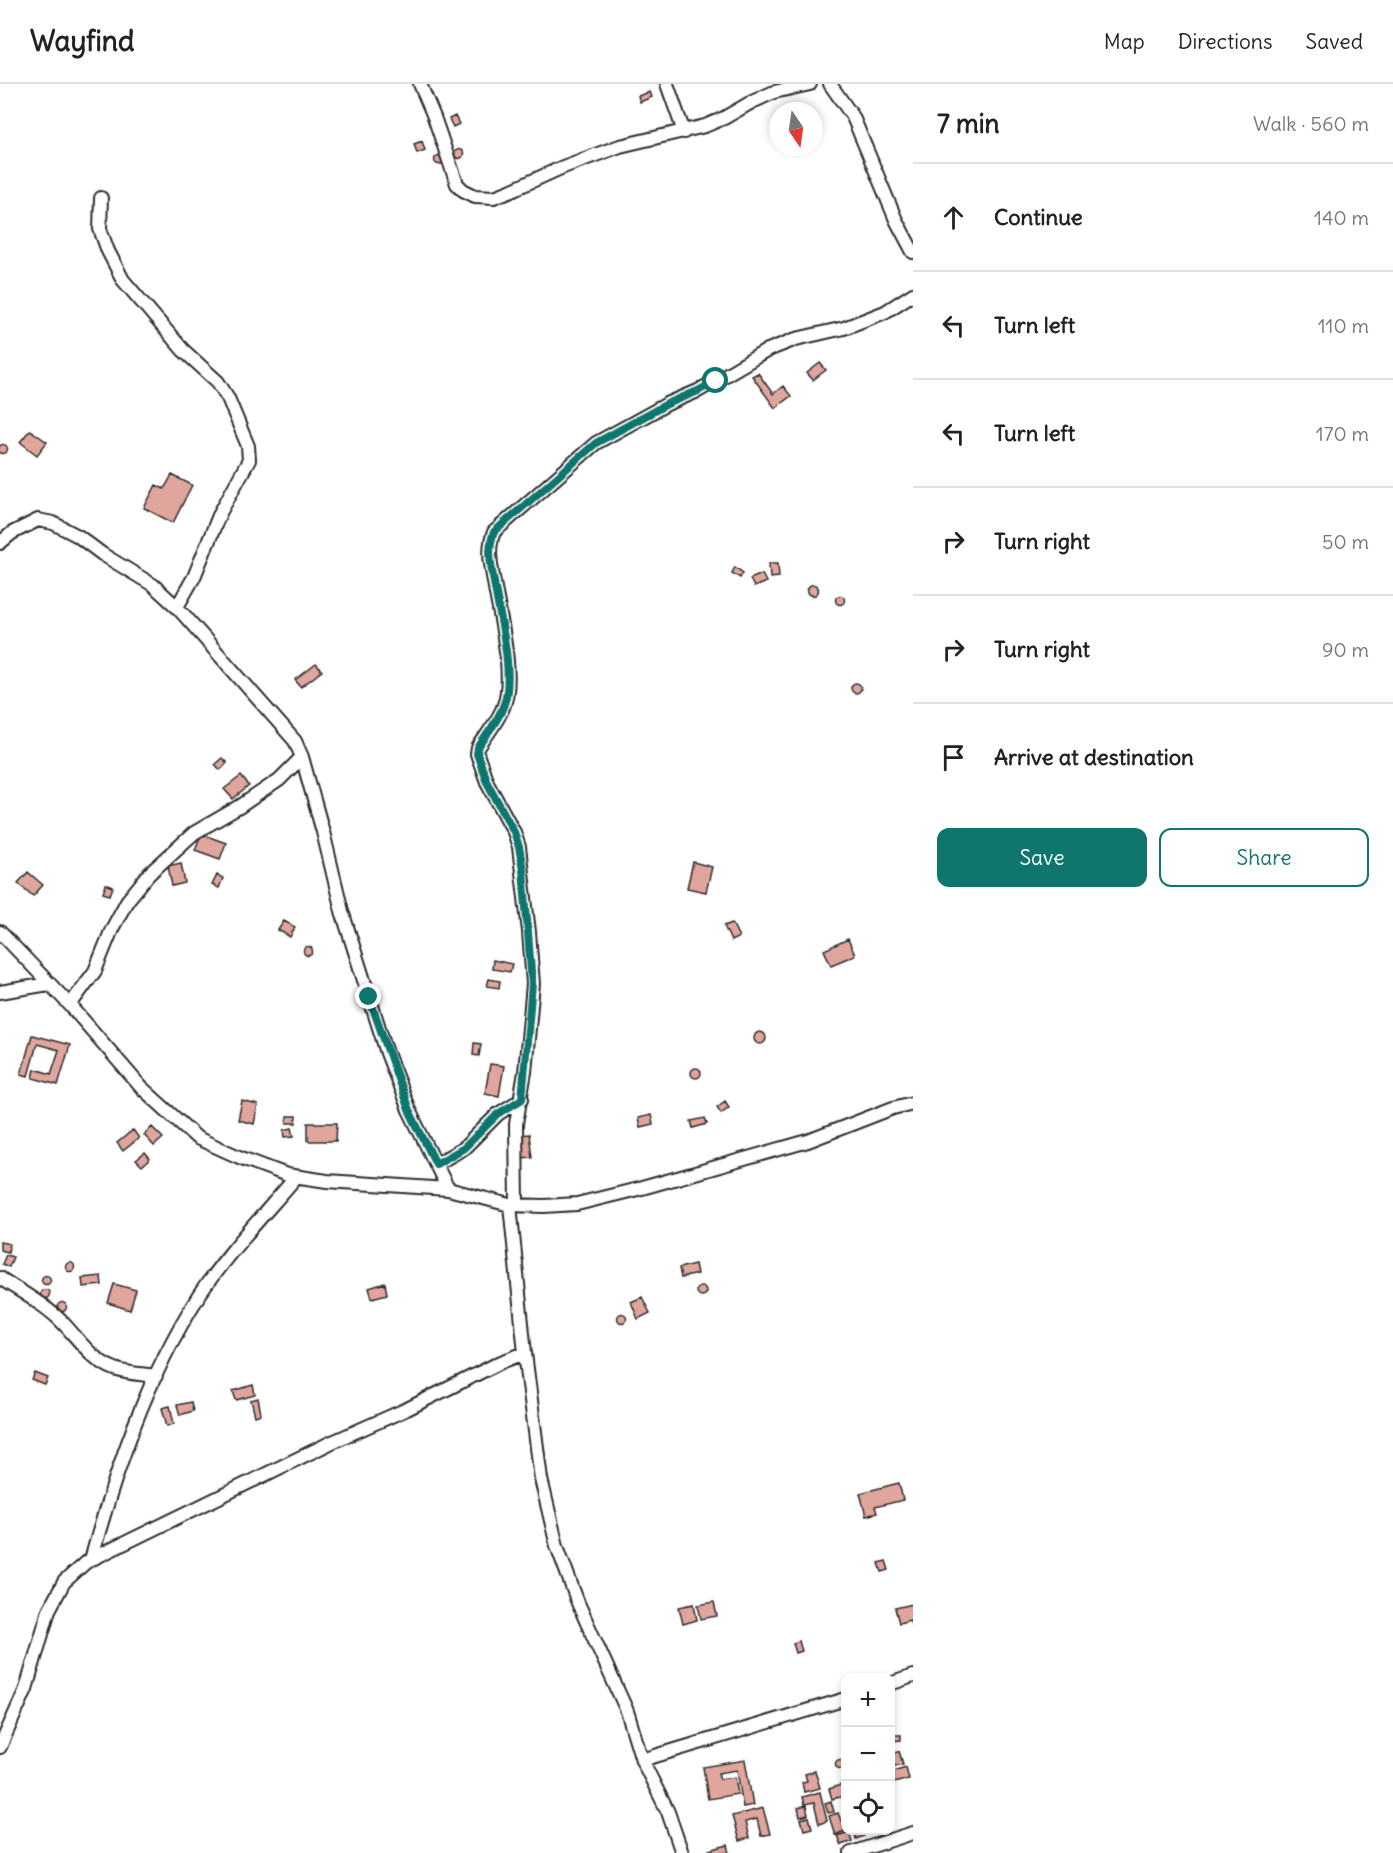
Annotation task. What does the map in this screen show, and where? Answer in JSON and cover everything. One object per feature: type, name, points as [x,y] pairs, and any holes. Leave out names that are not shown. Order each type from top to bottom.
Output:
[{"type":"street","points":[[420,84],[457,184],[475,196],[494,196],[510,191],[563,167],[620,146],[684,132],[724,118],[774,92],[810,84]]},
{"type":"street","points":[[667,84],[684,132]]},
{"type":"street","points":[[830,84],[853,117],[896,220],[913,252]]},
{"type":"street","points":[[101,198],[100,229],[123,280],[183,350],[218,382],[228,398],[248,446],[249,460],[220,513],[194,577],[177,607]]},
{"type":"street","points":[[682,1853],[668,1812],[642,1760],[627,1711],[578,1603],[557,1546],[541,1479],[525,1353],[514,1205],[516,1124],[522,1099],[532,984],[523,869],[514,832],[487,782],[477,754],[478,748],[504,704],[507,686],[507,656],[489,544],[494,532],[596,443],[667,404],[698,391],[768,350],[796,339],[844,327],[885,312],[913,294]]},
{"type":"street","points":[[0,543],[12,533],[38,520],[54,523],[153,585],[177,607],[295,741],[302,756],[342,911],[387,1053],[409,1110],[448,1189]]},
{"type":"street","points":[[70,1005],[95,971],[112,929],[127,901],[149,874],[194,833],[279,780],[302,756]]},
{"type":"street","points":[[0,932],[70,1005],[141,1087],[197,1138],[238,1157],[296,1177],[448,1189],[514,1205],[577,1204],[808,1141],[893,1108],[913,1103]]},
{"type":"street","points":[[0,992],[49,984]]},
{"type":"street","points":[[436,1164],[464,1148],[498,1114],[522,1099]]},
{"type":"street","points":[[92,1560],[107,1502],[138,1415],[171,1343],[218,1269],[296,1177]]},
{"type":"street","points":[[0,1278],[48,1310],[97,1360],[116,1370],[156,1376]]},
{"type":"street","points":[[0,1747],[26,1689],[49,1610],[64,1582],[92,1560],[330,1443],[407,1409],[501,1362],[525,1353]]},
{"type":"street","points":[[895,1683],[913,1676]]},
{"type":"street","points":[[642,1760],[841,1700]]},
{"type":"street","points":[[851,1853],[913,1833]]},
{"type":"building","points":[[650,92],[652,97],[640,102],[638,96]]},
{"type":"building","points":[[455,116],[459,124],[453,127],[449,119]]},
{"type":"building","points":[[422,141],[425,150],[417,153],[414,144]]},
{"type":"building","points":[[459,149],[464,154],[459,159],[454,154]]},
{"type":"building","points":[[439,156],[443,160],[439,164],[435,160]]},
{"type":"building","points":[[820,363],[826,370],[813,380],[807,373]]},
{"type":"building","points":[[758,373],[773,394],[783,386],[791,396],[775,408],[752,376]]},
{"type":"building","points":[[30,430],[47,442],[37,455],[20,442]]},
{"type":"building","points":[[3,444],[8,449],[3,454],[-2,449]]},
{"type":"building","points":[[172,475],[192,485],[173,523],[144,508],[156,485],[164,489]]},
{"type":"building","points":[[769,563],[778,563],[779,577],[770,578]]},
{"type":"building","points":[[735,567],[743,573],[740,578],[732,573]]},
{"type":"building","points":[[762,574],[766,582],[754,587],[750,579]]},
{"type":"building","points":[[813,585],[817,586],[817,594],[813,595],[809,594],[808,590],[809,586]]},
{"type":"building","points":[[840,596],[844,600],[840,604],[836,600]]},
{"type":"building","points":[[316,664],[322,671],[301,687],[295,680]]},
{"type":"building","points":[[856,683],[861,688],[856,693],[851,688]]},
{"type":"building","points":[[222,758],[227,763],[220,770],[215,764]]},
{"type":"building","points":[[241,776],[249,786],[233,799],[224,789]]},
{"type":"building","points":[[201,834],[226,843],[220,859],[195,850]]},
{"type":"building","points":[[693,862],[712,867],[706,892],[687,888]]},
{"type":"building","points":[[181,863],[185,883],[172,886],[168,866]]},
{"type":"building","points":[[28,872],[43,885],[33,896],[18,883]]},
{"type":"building","points":[[217,875],[223,878],[219,888],[212,885]]},
{"type":"building","points":[[106,884],[113,887],[110,895],[103,893]]},
{"type":"building","points":[[284,921],[295,927],[290,937],[278,930]]},
{"type":"building","points":[[732,923],[739,937],[731,941],[724,926]]},
{"type":"building","points":[[848,939],[855,955],[831,965],[824,950]]},
{"type":"building","points":[[308,947],[312,951],[308,955],[304,951]]},
{"type":"building","points":[[493,960],[512,964],[510,972],[492,969]]},
{"type":"building","points":[[489,979],[500,981],[499,988],[487,986]]},
{"type":"building","points":[[762,1032],[766,1038],[762,1044],[758,1044],[754,1036]]},
{"type":"building","points":[[32,1035],[70,1045],[58,1085],[33,1078],[35,1069],[51,1074],[59,1050],[37,1044],[28,1076],[21,1074]]},
{"type":"building","points":[[474,1043],[481,1044],[479,1056],[473,1055]]},
{"type":"building","points":[[490,1064],[504,1066],[499,1096],[485,1093]]},
{"type":"building","points":[[696,1068],[700,1069],[700,1077],[696,1078],[692,1077],[691,1073],[692,1069]]},
{"type":"building","points":[[242,1101],[258,1105],[254,1124],[238,1120]]},
{"type":"building","points":[[725,1101],[729,1107],[721,1113],[717,1107]]},
{"type":"building","points":[[651,1115],[653,1124],[640,1127],[638,1118]]},
{"type":"building","points":[[287,1116],[296,1116],[296,1123],[287,1123]]},
{"type":"building","points":[[705,1118],[707,1124],[693,1128],[691,1121]]},
{"type":"building","points":[[308,1123],[337,1123],[336,1141],[308,1141]]},
{"type":"building","points":[[152,1127],[163,1138],[154,1146],[144,1135]]},
{"type":"building","points":[[292,1128],[294,1136],[285,1137],[284,1130]]},
{"type":"building","points":[[133,1130],[139,1138],[123,1151],[117,1143]]},
{"type":"building","points":[[529,1134],[532,1157],[521,1158],[519,1135]]},
{"type":"building","points":[[145,1153],[150,1159],[142,1166],[136,1160]]},
{"type":"building","points":[[0,1242],[10,1244],[8,1252],[0,1250]]},
{"type":"building","points":[[6,1255],[13,1257],[9,1267],[2,1264]]},
{"type":"building","points":[[70,1262],[75,1267],[70,1272],[65,1267]]},
{"type":"building","points":[[695,1264],[697,1274],[681,1278],[679,1268]]},
{"type":"building","points":[[46,1275],[51,1280],[46,1285],[41,1280]]},
{"type":"building","points":[[101,1276],[102,1285],[83,1287],[82,1278]]},
{"type":"building","points":[[385,1283],[387,1294],[372,1298],[369,1288]]},
{"type":"building","points":[[114,1284],[136,1290],[130,1310],[108,1303]]},
{"type":"building","points":[[701,1286],[705,1287],[705,1295],[701,1296],[697,1295],[696,1291],[697,1287]]},
{"type":"building","points":[[45,1289],[50,1294],[45,1299],[40,1294]]},
{"type":"building","points":[[642,1297],[650,1313],[638,1319],[631,1302]]},
{"type":"building","points":[[62,1302],[67,1307],[62,1312],[57,1307]]},
{"type":"building","points":[[622,1314],[626,1318],[622,1322],[618,1318]]},
{"type":"building","points":[[35,1373],[48,1378],[45,1385],[32,1380]]},
{"type":"building","points":[[253,1385],[255,1395],[236,1400],[233,1391]]},
{"type":"building","points":[[258,1398],[261,1414],[255,1416],[251,1400]]},
{"type":"building","points":[[191,1402],[193,1411],[180,1415],[177,1405]]},
{"type":"building","points":[[170,1406],[174,1424],[167,1426],[162,1408]]},
{"type":"building","points":[[899,1483],[903,1500],[875,1507],[877,1513],[866,1516],[860,1493]]},
{"type":"building","points":[[886,1561],[889,1570],[882,1572],[879,1563]]},
{"type":"building","points":[[714,1602],[717,1616],[701,1619],[698,1605]]},
{"type":"building","points":[[694,1604],[697,1620],[683,1624],[679,1607]]},
{"type":"building","points":[[913,1604],[913,1632],[910,1620],[899,1623],[895,1608]]},
{"type":"building","points":[[799,1641],[802,1651],[796,1653],[793,1643]]},
{"type":"building","points":[[895,1735],[901,1735],[901,1740],[895,1741]]},
{"type":"building","points":[[899,1751],[903,1764],[895,1766],[895,1752]]},
{"type":"building","points":[[840,1759],[841,1768],[840,1769],[835,1764]]},
{"type":"building","points":[[745,1760],[753,1805],[743,1807],[737,1770],[718,1773],[720,1779],[735,1777],[738,1794],[708,1799],[703,1767]]},
{"type":"building","points":[[906,1767],[909,1779],[895,1783],[895,1770]]},
{"type":"building","points":[[815,1771],[820,1788],[804,1792],[802,1782],[807,1781],[805,1774]]},
{"type":"building","points":[[841,1785],[841,1797],[832,1799],[829,1789]]},
{"type":"building","points":[[820,1792],[827,1821],[819,1824],[814,1803],[804,1805],[802,1797]]},
{"type":"building","points":[[831,1801],[834,1812],[828,1813],[825,1803]]},
{"type":"building","points":[[806,1806],[808,1815],[800,1817],[798,1808]]},
{"type":"building","points":[[763,1808],[770,1834],[761,1836],[757,1819],[745,1822],[749,1838],[739,1841],[732,1816]]},
{"type":"building","points":[[838,1813],[841,1833],[835,1835],[829,1816]]},
{"type":"building","points":[[809,1817],[812,1828],[804,1830],[801,1819]]},
{"type":"building","points":[[850,1835],[852,1841],[841,1845],[837,1836]]},
{"type":"building","points":[[728,1845],[730,1853],[710,1853],[709,1850]]},
{"type":"route","points":[[369,997],[409,1110],[436,1164],[464,1148],[498,1114],[522,1099],[532,984],[523,869],[514,832],[487,782],[477,754],[478,748],[504,704],[507,686],[507,656],[489,544],[494,532],[596,443],[641,417],[716,381]]}]
